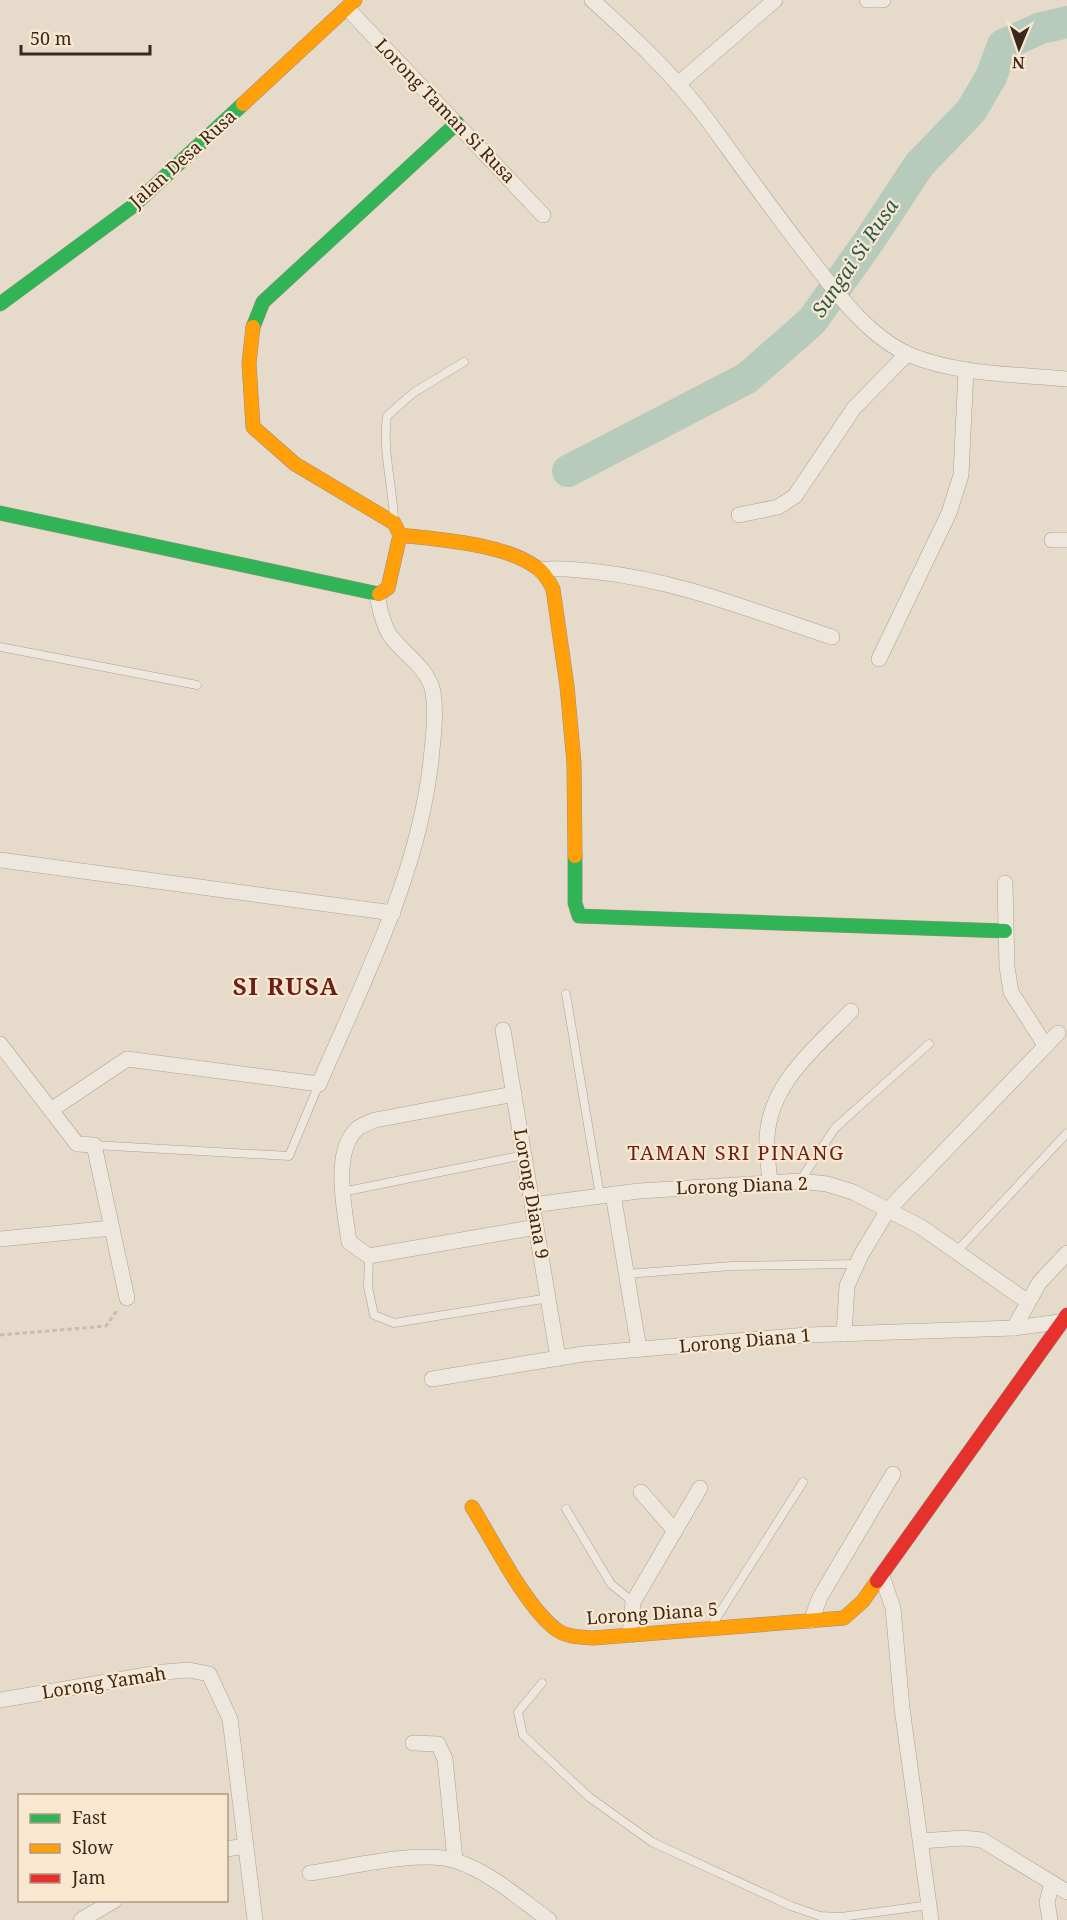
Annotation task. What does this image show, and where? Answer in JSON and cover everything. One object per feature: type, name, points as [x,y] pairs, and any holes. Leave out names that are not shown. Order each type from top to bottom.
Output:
[{"type":"street","points":[[592,0],[678,84],[825,278],[852,310],[876,333],[907,354],[966,370],[1067,379]]},
{"type":"street","points":[[678,84],[775,0]]},
{"type":"street","points":[[867,0],[883,0]]},
{"type":"street","name":"Lorong Taman Si Rusa","points":[[351,4],[543,215]]},
{"type":"street","name":"Jalan Desa Rusa","points":[[0,304],[133,206],[351,4]]},
{"type":"street","points":[[457,123],[263,302],[253,320],[249,384],[253,428],[295,464],[397,529],[470,545],[534,565],[553,589],[567,686],[574,763],[575,903],[579,916],[1005,931]]},
{"type":"street","points":[[739,515],[778,507],[795,496],[854,408],[907,354]]},
{"type":"street","points":[[879,659],[950,513],[961,475],[966,370]]},
{"type":"street","points":[[0,513],[377,596],[388,588],[397,529]]},
{"type":"street","points":[[540,570],[556,568],[637,576],[671,584],[832,637]]},
{"type":"street","points":[[51,1110],[127,1059],[319,1084],[393,913],[429,785],[435,714],[432,689],[424,673],[390,635],[382,620],[377,596]]},
{"type":"street","points":[[0,860],[393,913]]},
{"type":"street","points":[[1005,883],[1005,931],[1011,992],[1045,1045]]},
{"type":"street","points":[[770,1184],[767,1136],[775,1101],[792,1072],[850,1011]]},
{"type":"street","name":"Lorong Diana 9","points":[[503,1029],[558,1358]]},
{"type":"street","points":[[844,1334],[847,1286],[888,1210],[1058,1033]]},
{"type":"street","points":[[0,1044],[77,1144],[94,1145],[127,1298]]},
{"type":"street","points":[[514,1094],[375,1120],[357,1129],[342,1154],[342,1192],[348,1242],[369,1256],[536,1227]]},
{"type":"street","name":"Lorong Diana 2","points":[[532,1205],[606,1195],[800,1181],[853,1192],[921,1227],[1028,1302]]},
{"type":"street","points":[[606,1195],[626,1274],[639,1349]]},
{"type":"street","points":[[0,1239],[112,1228]]},
{"type":"street","points":[[1014,1328],[1039,1283],[1067,1254]]},
{"type":"street","name":"Lorong Diana 1","points":[[432,1380],[558,1358],[639,1349],[844,1334],[1014,1328],[1063,1319]]},
{"type":"street","name":"Lorong Diana 5","points":[[472,1507],[537,1608],[555,1628],[572,1637],[630,1635],[844,1618],[863,1601],[882,1576],[1063,1319]]},
{"type":"street","points":[[811,1621],[820,1597],[893,1473]]},
{"type":"street","points":[[630,1635],[633,1602],[700,1488]]},
{"type":"street","points":[[641,1492],[675,1531]]},
{"type":"street","points":[[882,1576],[893,1608],[902,1708],[930,1913]]},
{"type":"street","name":"Lorong Yamah","points":[[0,1700],[164,1672],[189,1670],[208,1674],[230,1719],[246,1846]]},
{"type":"street","points":[[413,1743],[438,1744],[445,1759],[455,1860]]},
{"type":"street","points":[[921,1841],[963,1838],[982,1840],[1067,1892]]},
{"type":"street","points":[[228,1849],[246,1846],[255,1920]]},
{"type":"street","points":[[309,1873],[420,1857],[455,1860],[488,1877],[549,1920]]},
{"type":"street","points":[[1050,1920],[1047,1902],[1052,1883]]},
{"type":"street","points":[[81,1920],[112,1902]]},
{"type":"lane","points":[[397,529],[392,484],[383,442],[387,416],[413,393],[464,362]]},
{"type":"lane","points":[[0,647],[197,685]]},
{"type":"lane","points":[[566,994],[606,1195]]},
{"type":"lane","points":[[800,1181],[835,1128],[929,1044]]},
{"type":"lane","points":[[94,1145],[289,1156],[319,1084]]},
{"type":"lane","points":[[956,1252],[1067,1132]]},
{"type":"lane","points":[[342,1192],[524,1155]]},
{"type":"lane","points":[[369,1256],[368,1287],[374,1315],[394,1323],[549,1298]]},
{"type":"lane","points":[[626,1274],[732,1266],[857,1264]]},
{"type":"lane","points":[[710,1629],[803,1482]]},
{"type":"lane","points":[[566,1509],[611,1584],[633,1602]]},
{"type":"lane","points":[[542,1683],[518,1712],[523,1735],[589,1797],[652,1842],[791,1906],[820,1916],[930,1913]]},
{"type":"path","points":[[0,1335],[106,1326],[127,1298]]},
{"type":"waterway","name":"Sungai Si Rusa","points":[[568,471],[747,378],[812,321],[919,165],[971,111],[991,77],[1003,45],[1041,28],[1067,22]]},
{"type":"traffic: fast","points":[[0,304],[133,206],[243,104]]},
{"type":"traffic: fast","points":[[253,327],[263,302],[457,123]]},
{"type":"traffic: fast","points":[[0,513],[379,594]]},
{"type":"traffic: fast","points":[[575,856],[575,903],[579,916],[1005,931]]},
{"type":"traffic: slow","points":[[243,104],[355,0]]},
{"type":"traffic: slow","points":[[253,327],[249,363],[253,427],[295,464],[394,523],[400,535],[388,588],[379,594]]},
{"type":"traffic: slow","points":[[400,535],[470,544],[506,553],[536,567],[550,583],[553,589],[567,686],[574,763],[575,856]]},
{"type":"traffic: slow","points":[[472,1507],[511,1573],[545,1620],[557,1630],[574,1636],[593,1638],[844,1618],[863,1601],[877,1581]]},
{"type":"traffic: jam","points":[[877,1581],[1067,1315]]},
{"type":"district","name":"SI RUSA","points":[[286,987]]},
{"type":"district","name":"TAMAN SRI PINANG","points":[[736,1153]]}]
